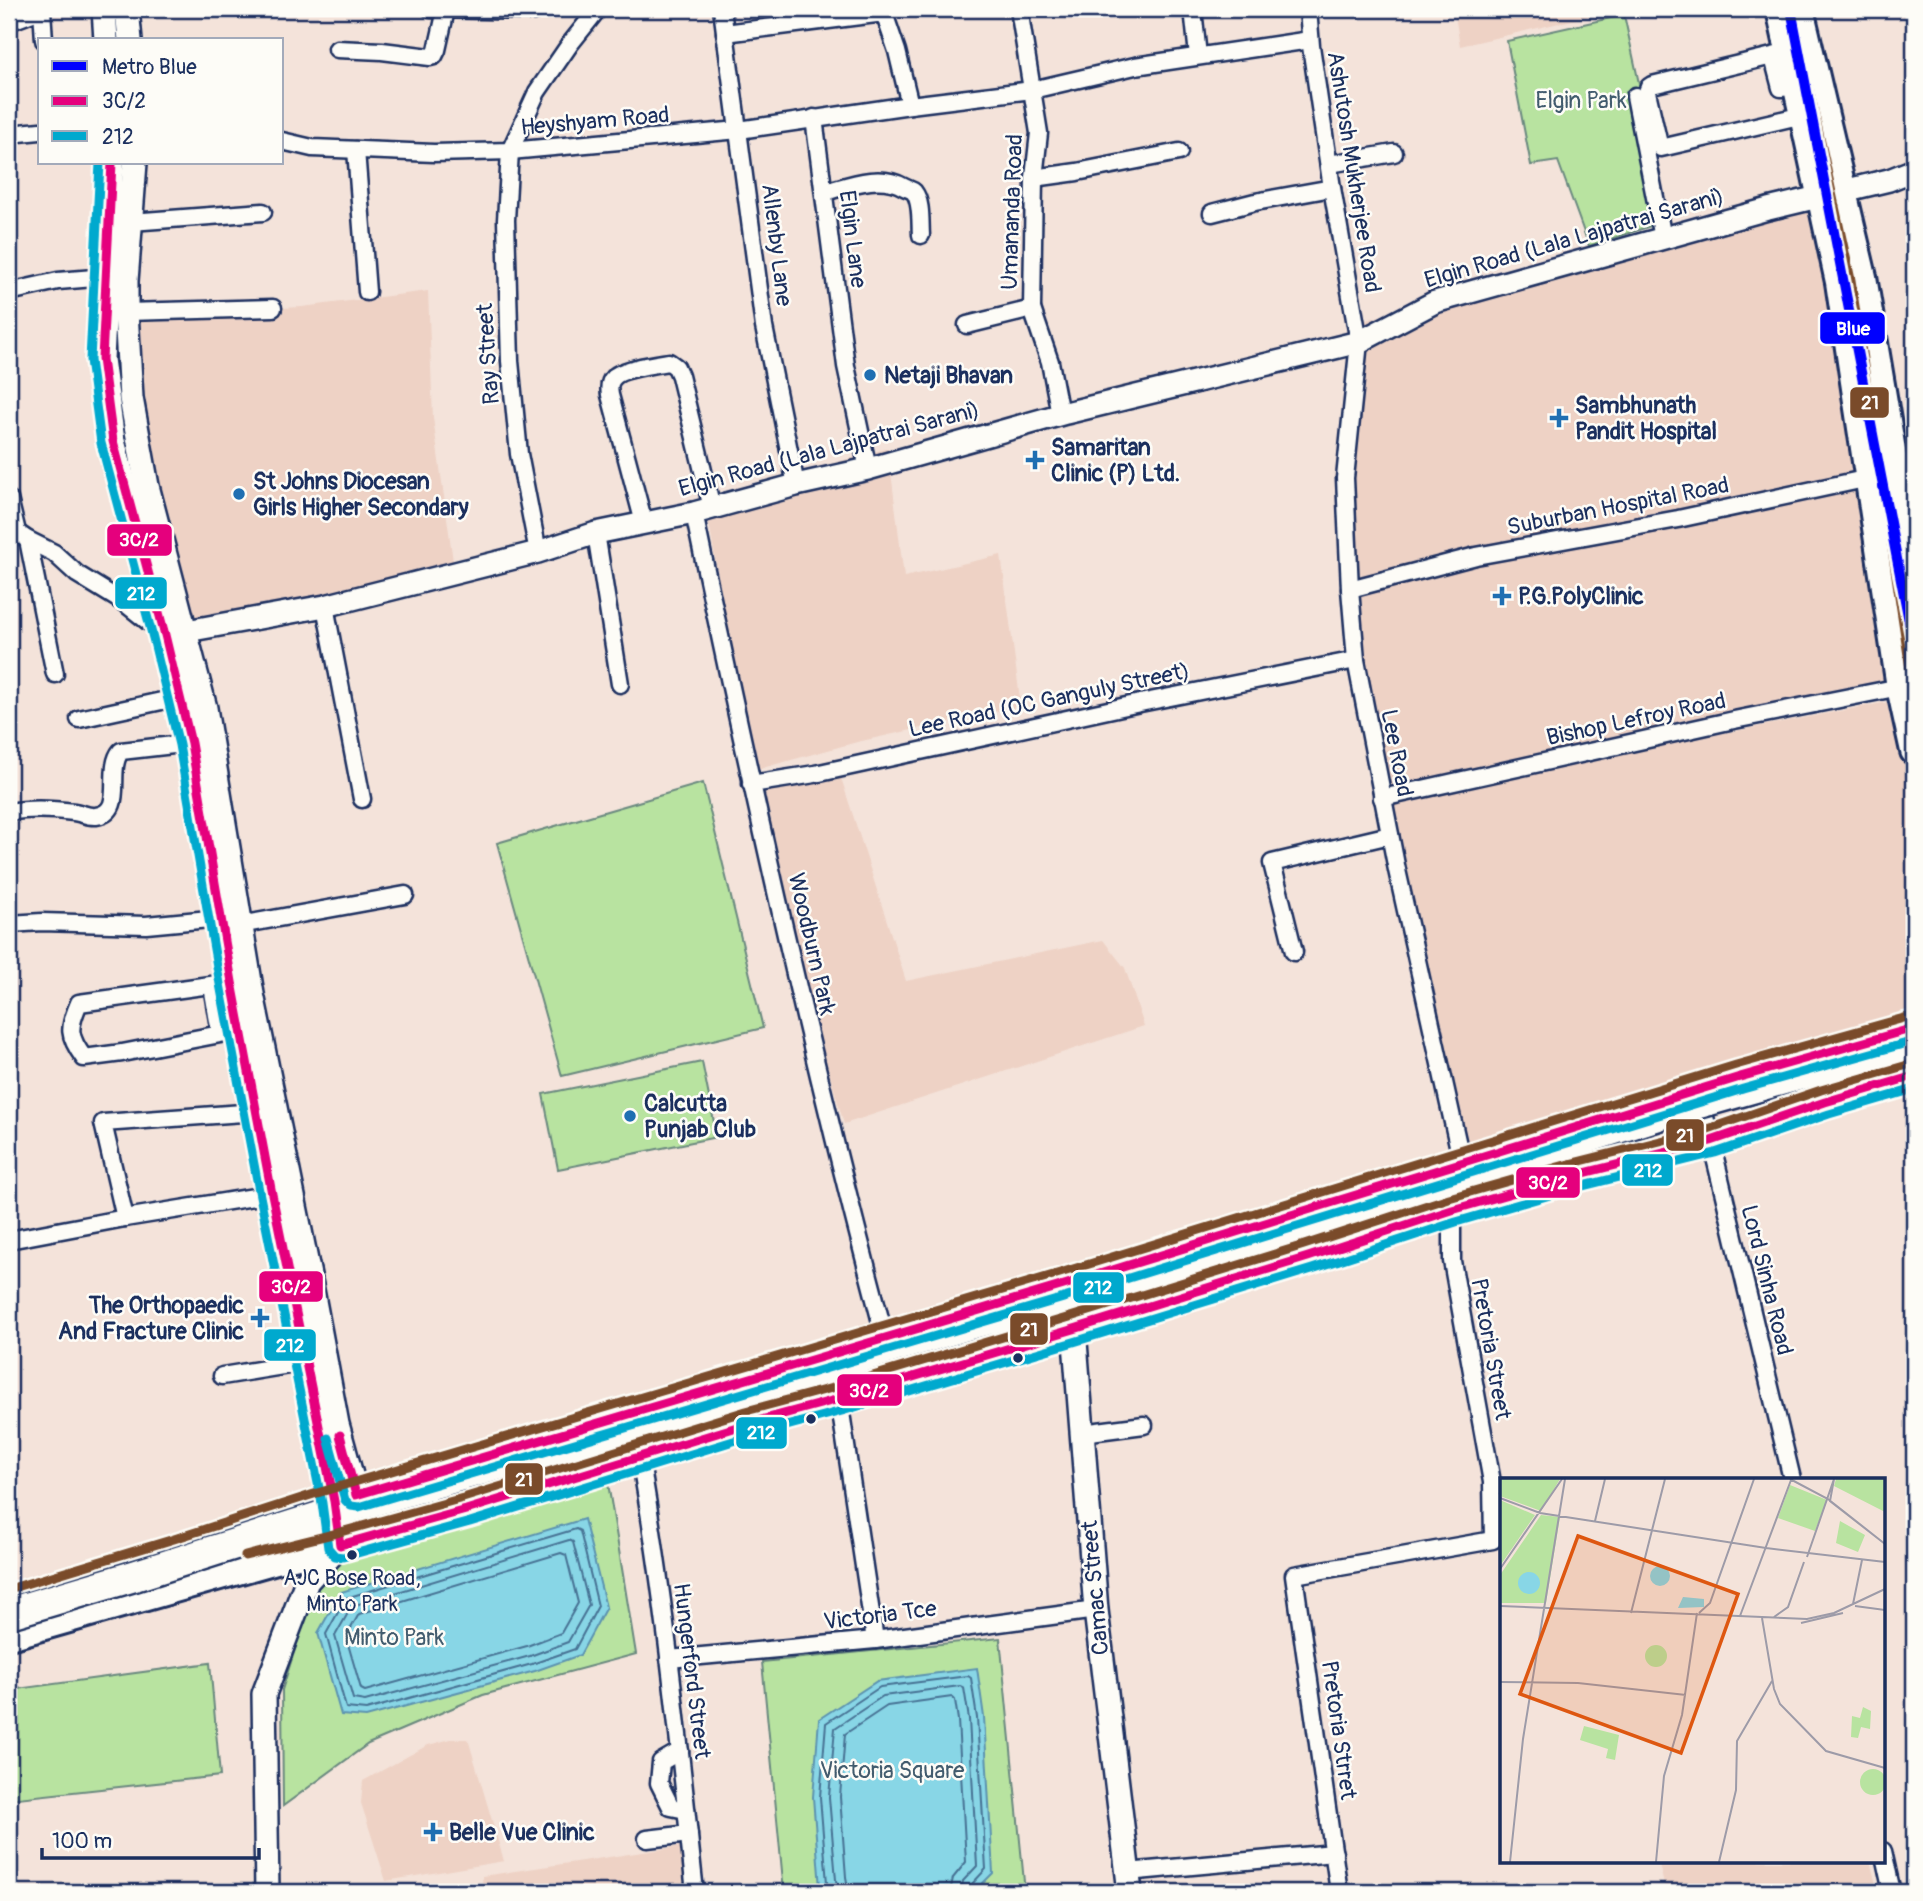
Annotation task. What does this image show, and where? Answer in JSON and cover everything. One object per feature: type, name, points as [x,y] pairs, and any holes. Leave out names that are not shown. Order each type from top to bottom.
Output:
[{"type":"highway","points":[[9,1613],[367,1502],[1260,1241],[1681,1108],[1914,1042]]},
{"type":"highway","points":[[9,1629],[474,1488],[617,1451],[1042,1325],[1306,1246],[1555,1165],[1914,1060]]},
{"type":"main road","points":[[104,9],[106,38]]},
{"type":"main road","points":[[127,9],[130,38]]},
{"type":"main road","points":[[1780,9],[1782,59],[1794,108],[1832,194],[1863,277],[1914,582]]},
{"type":"main road","points":[[1800,9],[1820,100],[1832,194],[1839,282],[1867,478],[1900,687],[1914,751]]},
{"type":"main road","points":[[112,164],[102,359],[113,441],[174,633],[205,708],[230,922],[222,984],[230,1031],[257,1112],[307,1362],[345,1498],[368,1537]]},
{"type":"main road","points":[[135,164],[126,281],[131,398],[174,633],[180,697],[230,922],[252,994],[337,1424],[345,1498],[340,1545],[307,1581],[264,1694],[267,1892]]},
{"type":"main road","points":[[9,1602],[345,1498],[1064,1285],[1698,1091],[1914,1028]]},
{"type":"main road","points":[[9,1636],[276,1560],[466,1510],[750,1423],[1074,1329],[1452,1210],[1568,1177],[1712,1141],[1825,1102],[1914,1076]]},
{"type":"main road","name":"Camac Street","points":[[1064,1285],[1074,1329],[1096,1610],[1129,1882]]},
{"type":"street","points":[[9,22],[42,9],[44,38]]},
{"type":"street","points":[[337,49],[430,57],[434,56],[437,50],[438,9],[539,9]]},
{"type":"street","points":[[510,151],[537,92],[598,9]]},
{"type":"street","name":"Allenby Lane","points":[[722,9],[764,327],[796,485]]},
{"type":"street","name":"Umananda Road","points":[[1019,9],[1039,133],[1034,178],[1032,309],[1050,362],[1060,414]]},
{"type":"street","points":[[1193,9],[1198,56]]},
{"type":"street","name":"Ashutosh Mukherjee Road","points":[[1308,9],[1310,40],[1332,188],[1359,342]]},
{"type":"street","points":[[725,33],[884,13],[911,105]]},
{"type":"street","name":"Heyshyam Road","points":[[284,141],[312,148],[434,153],[510,151],[739,130],[1032,90],[1135,66],[1310,40]]},
{"type":"street","points":[[1782,59],[1649,87],[1647,92],[1659,144],[1661,148],[1794,108]]},
{"type":"street","points":[[1635,96],[1663,238]]},
{"type":"street","name":"Elgin Lane","points":[[814,118],[846,366],[868,469]]},
{"type":"street","points":[[9,134],[38,131]]},
{"type":"street","points":[[356,150],[367,292]]},
{"type":"street","name":"Ray Street","points":[[510,151],[506,232],[510,361],[519,454],[538,552]]},
{"type":"street","points":[[1034,178],[1179,152]]},
{"type":"street","points":[[1329,164],[1394,153]]},
{"type":"street","name":"Elgin Road (Lala Lajpatrai Sarani)","points":[[174,633],[325,606],[538,552],[596,533],[703,510],[868,469],[1060,414],[1359,342],[1435,302],[1768,209],[1889,180],[1914,170]]},
{"type":"street","points":[[825,192],[860,183],[884,180],[896,182],[914,192],[918,203],[921,235]]},
{"type":"street","points":[[1212,213],[1332,188]]},
{"type":"street","points":[[131,222],[263,212]]},
{"type":"street","points":[[9,292],[58,281],[106,277]]},
{"type":"street","points":[[126,312],[273,308]]},
{"type":"street","points":[[967,325],[1032,309]]},
{"type":"street","name":"Lee Road","points":[[1359,342],[1345,478],[1356,660],[1382,798],[1458,1145],[1456,1165]]},
{"type":"street","name":"Woodburn Park","points":[[643,523],[609,386],[613,377],[621,373],[669,362],[676,367],[680,376],[751,784],[837,1152],[897,1382]]},
{"type":"street","name":"Suburban Hospital Road","points":[[1350,589],[1476,556],[1678,519],[1867,478],[1897,474]]},
{"type":"street","points":[[9,499],[55,674]]},
{"type":"street","points":[[18,533],[54,553],[77,574],[174,633]]},
{"type":"street","points":[[596,533],[620,684]]},
{"type":"street","points":[[325,606],[362,799]]},
{"type":"street","name":"Lee Road (OC Ganguly Street)","points":[[751,784],[816,774],[1140,703],[1356,660]]},
{"type":"street","name":"Bishop Lefroy Road","points":[[1382,798],[1734,720],[1900,687]]},
{"type":"street","points":[[79,719],[180,697]]},
{"type":"street","points":[[9,812],[26,809],[95,816],[104,813],[113,801],[113,768],[121,751],[191,743]]},
{"type":"street","points":[[1294,952],[1272,863],[1390,835]]},
{"type":"street","points":[[9,924],[65,922],[146,925],[230,922],[405,895]]},
{"type":"street","points":[[222,984],[79,1003],[70,1022],[72,1041],[84,1058],[230,1031]]},
{"type":"street","name":"Lord Sinha Road","points":[[1698,1091],[1792,1478]]},
{"type":"street","points":[[125,1218],[103,1123],[257,1112]]},
{"type":"street","name":"Pretoria Street","points":[[1294,1575],[1493,1540],[1492,1482],[1452,1261],[1452,1210],[1456,1165]]},
{"type":"street","points":[[9,1240],[272,1194]]},
{"type":"street","points":[[222,1376],[307,1362]]},
{"type":"street","points":[[839,1399],[875,1640]]},
{"type":"street","name":"Hungerford Street","points":[[632,1413],[669,1659],[695,1892]]},
{"type":"street","points":[[1082,1433],[1144,1425]]},
{"type":"street","name":"Pretoria Strret","points":[[1294,1575],[1339,1892]]},
{"type":"street","name":"Victoria Tce","points":[[669,1659],[875,1640],[1096,1610]]},
{"type":"street","points":[[680,1751],[662,1762],[659,1783],[671,1807],[686,1810]]},
{"type":"street","points":[[647,1839],[689,1834]]},
{"type":"street","points":[[1129,1882],[1334,1853]]},
{"type":"street","points":[[1884,1856],[1892,1892]]},
{"type":"shaded area","points":[[1454,9],[1620,9],[1460,46]]},
{"type":"shaded area","points":[[1824,202],[1849,283],[1914,624],[1914,680],[1389,789],[1357,646],[1353,514],[1359,322],[1748,213]]},
{"type":"shaded area","name":"St Johns Diocesan Girls Higher Secondary","points":[[428,291],[433,418],[453,561],[179,640],[115,398],[120,316],[302,307]]},
{"type":"shaded area","points":[[888,448],[904,577],[1001,555],[1021,706],[857,742],[751,771],[705,499]]},
{"type":"shaded area","points":[[1914,697],[1914,1020],[1470,1154],[1391,805],[1614,754]]},
{"type":"shaded area","points":[[835,759],[906,981],[1103,940],[1125,968],[1144,1026],[844,1124],[746,783]]},
{"type":"shaded area","name":"Belle Vue Clinic","points":[[451,1739],[468,1739],[504,1861],[386,1881],[361,1803],[363,1781],[428,1745]]},
{"type":"shaded area","points":[[683,1846],[688,1892],[483,1892],[482,1876]]},
{"type":"shaded area","points":[[1658,1862],[1870,1862],[1878,1892],[1666,1892]]},
{"type":"green space","name":"Elgin Park","points":[[1624,15],[1669,220],[1589,246],[1558,161],[1531,165],[1507,41]]},
{"type":"green space","points":[[703,783],[763,1028],[562,1076],[497,843]]},
{"type":"green space","name":"Calcutta Punjab Club","points":[[702,1062],[717,1137],[558,1169],[543,1094]]},
{"type":"green space","name":"Minto Park","points":[[607,1477],[636,1654],[483,1695],[368,1744],[283,1806],[282,1690],[321,1568]]},
{"type":"green space","name":"Victoria Square","points":[[1000,1638],[1025,1892],[784,1892],[762,1662]]},
{"type":"green space","points":[[210,1663],[220,1776],[9,1799],[9,1690]]},
{"type":"water","points":[[584,1519],[606,1607],[580,1655],[535,1671],[366,1717],[341,1715],[318,1633],[341,1592]]},
{"type":"water","name":"Victoria Square","points":[[977,1668],[984,1717],[993,1873],[974,1892],[828,1892],[820,1888],[813,1797],[819,1719],[877,1681]]},
{"type":"metro line","name":"Blue","points":[[1791,9],[1914,647]]},
{"type":"transit line","name":"21","points":[[1792,9],[1851,280],[1914,695]]},
{"type":"transit line","name":"212","points":[[100,164],[90,360],[101,443],[179,745],[260,1196],[322,1503],[328,1548],[335,1556],[343,1557],[470,1522],[753,1435],[1077,1341],[1456,1222],[1571,1189],[1715,1153],[1829,1114],[1914,1089]]},
{"type":"transit line","name":"3C/2","points":[[112,164],[102,359],[113,441],[191,743],[232,982],[334,1501],[340,1545],[1074,1329],[1452,1210],[1711,1141],[1825,1102],[1914,1076]]},
{"type":"transit line","name":"21","points":[[9,1589],[314,1494],[1060,1273],[1736,1065],[1911,1016]]},
{"type":"transit line","name":"3C/2","points":[[340,1435],[356,1495],[1064,1285],[1740,1077],[1914,1028]]},
{"type":"transit line","name":"212","points":[[328,1438],[345,1500],[351,1506],[359,1507],[1067,1297],[1743,1089],[1914,1041]]},
{"type":"transit line","name":"21","points":[[245,1556],[463,1498],[746,1411],[1070,1317],[1449,1198],[1708,1129],[1821,1090],[1911,1064]]},
{"type":"place","name":"Netaji Bhavan","points":[[870,375]]},
{"type":"place","name":"Sambhunath Pandit Hospital","points":[[1559,418]]},
{"type":"place","name":"Samaritan Clinic (P) Ltd.","points":[[1035,460]]},
{"type":"place","name":"St Johns Diocesan Girls Higher Secondary","points":[[239,494]]},
{"type":"place","name":"P.G.PolyClinic","points":[[1502,596]]},
{"type":"place","name":"Calcutta Punjab Club","points":[[630,1116]]},
{"type":"place","name":"The Orthopaedic And Fracture Clinic","points":[[260,1318]]},
{"type":"place","name":"AJC Bose Road, Minto Park","points":[[352,1555]]},
{"type":"place","name":"Belle Vue Clinic","points":[[433,1832]]}]
